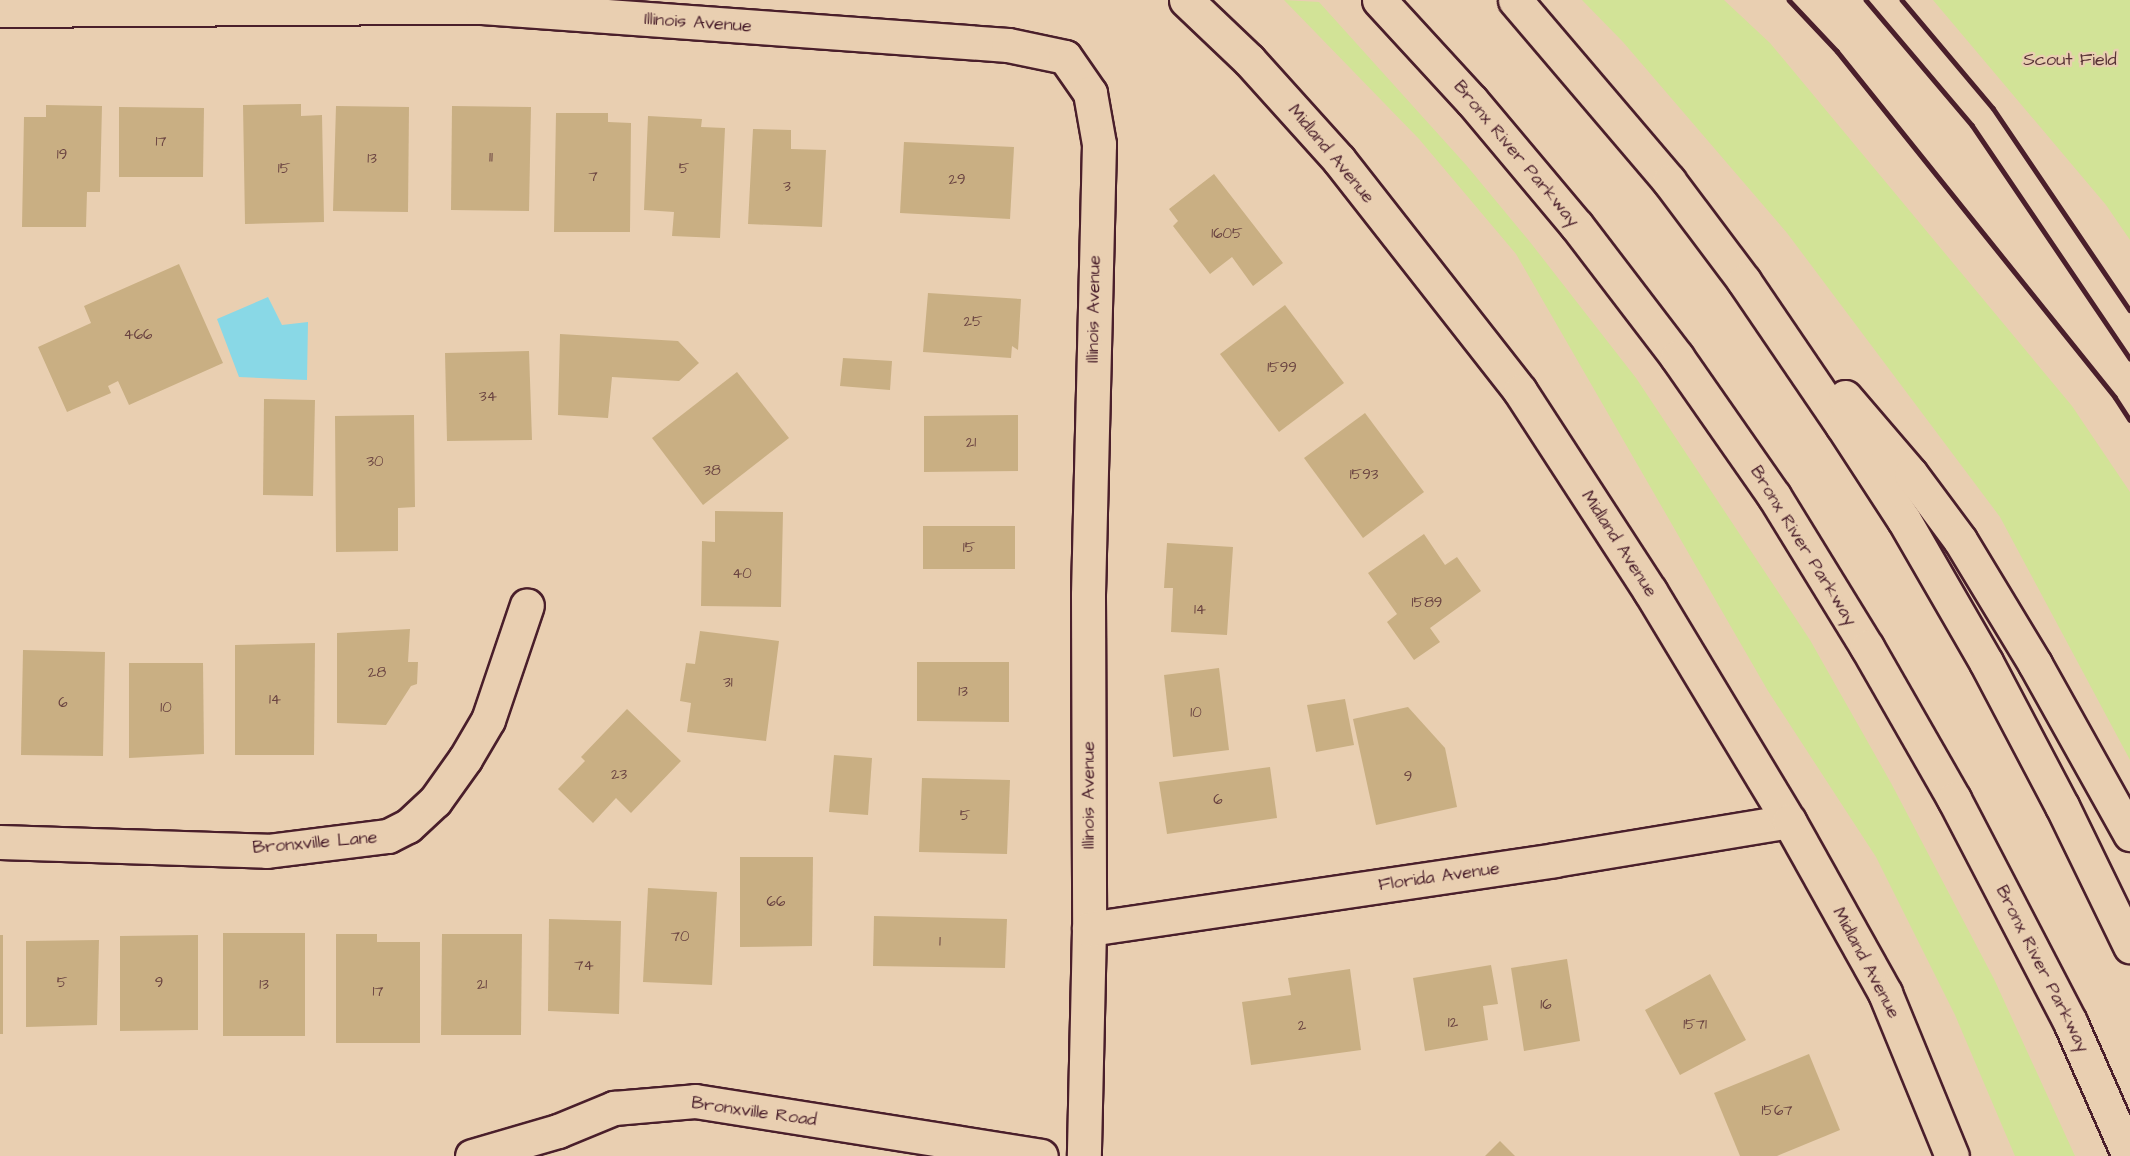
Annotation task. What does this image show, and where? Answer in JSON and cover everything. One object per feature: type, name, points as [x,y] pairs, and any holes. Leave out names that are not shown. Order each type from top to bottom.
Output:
[{"type":"main road","name":"Midland Avenue","points":[[1186,0],[1249,60],[1339,160],[1520,391],[1650,591],[1789,821],[1885,993],[1952,1156]]},
{"type":"main road","name":"Bronx River Parkway","points":[[1379,0],[1472,101],[1577,226],[1677,357],[1774,496],[1867,647],[1998,881],[2070,1022],[2129,1156]]},
{"type":"main road","points":[[1515,0],[1654,163],[1744,281],[1842,424],[1946,590],[2062,806],[2130,946]]},
{"type":"main road","name":"Illinois Avenue","points":[[0,10],[482,3],[1008,45],[1065,57],[1090,93],[1099,144],[1088,595],[1089,929],[1084,1156]]},
{"type":"main road","points":[[1744,281],[1911,474],[1960,540],[2036,664],[2130,834]]},
{"type":"main road","name":"Bronxville Lane","points":[[0,842],[267,850],[388,836],[408,826],[435,801],[477,740],[488,720],[527,605]]},
{"type":"main road","name":"Florida Avenue","points":[[1089,929],[1554,860],[1789,821]]},
{"type":"main road","name":"Bronxville Road","points":[[478,1155],[557,1144],[614,1108],[695,1101],[1041,1156]]},
{"type":"green space","points":[[1284,0],[1319,2],[1467,166],[1530,242],[1636,378],[1810,640],[1891,783],[1994,979],[2075,1156],[2015,1156],[1955,1015],[1876,857],[1768,691],[1516,254],[1419,139]]},
{"type":"green space","points":[[1582,0],[1724,0],[1770,43],[2072,406],[2130,492],[2130,760],[2000,517],[1787,233],[1623,42]]},
{"type":"green space","name":"Scout Field","points":[[1933,0],[2130,0],[2130,240],[2106,205]]},
{"type":"water","points":[[268,297],[282,325],[308,322],[307,380],[239,377],[217,319]]},
{"type":"building","points":[[301,104],[301,116],[322,115],[324,222],[245,224],[243,105]]},
{"type":"building","points":[[46,105],[102,106],[100,192],[87,192],[86,227],[22,227],[24,117],[46,117]]},
{"type":"building","points":[[336,106],[409,107],[408,212],[333,211]]},
{"type":"building","points":[[452,106],[531,107],[529,211],[451,210]]},
{"type":"building","points":[[119,107],[204,108],[203,177],[119,177]]},
{"type":"building","points":[[556,113],[608,113],[608,122],[631,123],[630,232],[554,232]]},
{"type":"building","points":[[648,116],[702,119],[701,127],[725,128],[720,238],[672,236],[674,212],[644,210]]},
{"type":"building","points":[[753,129],[791,130],[791,149],[826,150],[822,227],[748,224]]},
{"type":"building","points":[[904,142],[1014,147],[1010,219],[900,213]]},
{"type":"building","points":[[1214,174],[1283,263],[1253,286],[1232,257],[1210,274],[1173,226],[1178,221],[1169,209]]},
{"type":"building","points":[[179,264],[223,363],[129,405],[118,381],[108,386],[111,393],[67,412],[38,347],[91,323],[84,306]]},
{"type":"building","points":[[928,293],[1021,299],[1018,350],[1012,346],[1011,358],[923,352]]},
{"type":"building","points":[[1285,305],[1344,383],[1279,432],[1220,354]]},
{"type":"building","points":[[560,334],[678,341],[699,363],[679,381],[612,377],[608,418],[558,415]]},
{"type":"building","points":[[529,351],[532,440],[447,441],[445,353]]},
{"type":"building","points":[[843,358],[892,361],[890,390],[840,386]]},
{"type":"building","points":[[737,372],[789,438],[703,505],[652,438]]},
{"type":"building","points":[[264,399],[315,400],[313,496],[263,495]]},
{"type":"building","points":[[1365,413],[1424,492],[1363,538],[1304,458]]},
{"type":"building","points":[[414,415],[415,507],[398,508],[398,551],[336,552],[335,416]]},
{"type":"building","points":[[1018,415],[1018,471],[924,472],[924,416]]},
{"type":"building","points":[[715,511],[783,512],[781,607],[701,606],[702,541],[715,542]]},
{"type":"building","points":[[923,526],[1015,526],[1015,569],[923,569]]},
{"type":"building","points":[[1424,534],[1445,565],[1457,557],[1481,591],[1430,628],[1440,642],[1414,660],[1387,622],[1397,614],[1368,573]]},
{"type":"building","points":[[1167,543],[1233,547],[1227,635],[1171,632],[1173,588],[1164,588]]},
{"type":"building","points":[[410,629],[408,662],[418,662],[417,684],[411,686],[386,725],[337,723],[337,633]]},
{"type":"building","points":[[700,631],[779,641],[766,741],[687,732],[691,703],[680,701],[686,663],[695,664]]},
{"type":"building","points":[[315,643],[314,755],[235,755],[235,645]]},
{"type":"building","points":[[23,650],[105,652],[103,756],[21,755]]},
{"type":"building","points":[[917,662],[1009,662],[1009,722],[917,721]]},
{"type":"building","points":[[129,663],[203,663],[204,754],[129,758]]},
{"type":"building","points":[[1219,668],[1229,750],[1173,757],[1164,675]]},
{"type":"building","points":[[1345,699],[1354,745],[1316,752],[1307,705]]},
{"type":"building","points":[[1408,707],[1445,748],[1457,807],[1376,825],[1353,719]]},
{"type":"building","points":[[627,709],[681,761],[631,813],[616,798],[593,823],[558,789],[585,761],[581,757]]},
{"type":"building","points":[[834,755],[872,758],[868,815],[829,812]]},
{"type":"building","points":[[1270,767],[1277,818],[1167,834],[1159,782]]},
{"type":"building","points":[[922,778],[1010,780],[1007,854],[919,852]]},
{"type":"building","points":[[740,857],[813,857],[812,946],[740,947]]},
{"type":"building","points":[[648,888],[717,892],[712,985],[643,982]]},
{"type":"building","points":[[874,916],[1007,919],[1005,968],[873,966]]},
{"type":"building","points":[[549,919],[621,921],[619,1014],[548,1011]]},
{"type":"building","points":[[223,933],[305,933],[305,1036],[223,1036]]},
{"type":"building","points":[[336,934],[377,934],[377,942],[420,942],[420,1043],[336,1043]]},
{"type":"building","points":[[442,934],[522,934],[521,1035],[441,1035]]},
{"type":"building","points":[[0,935],[3,935],[3,1034],[0,1034]]},
{"type":"building","points":[[198,935],[198,1030],[120,1031],[120,936]]},
{"type":"building","points":[[99,940],[97,1025],[26,1027],[26,941]]},
{"type":"building","points":[[1567,959],[1580,1041],[1524,1051],[1511,968]]},
{"type":"building","points":[[1491,965],[1498,1004],[1483,1006],[1488,1040],[1425,1051],[1413,978]]},
{"type":"building","points":[[1350,969],[1361,1050],[1251,1065],[1242,1002],[1291,995],[1288,978]]},
{"type":"building","points":[[1710,974],[1746,1040],[1680,1075],[1645,1010]]},
{"type":"building","points":[[1809,1054],[1840,1130],[1777,1156],[1740,1156],[1714,1093]]},
{"type":"building","points":[[1500,1141],[1515,1156],[1485,1156]]},
{"type":"railway","points":[[1789,0],[1837,51],[2115,397],[2130,420]]},
{"type":"railway","points":[[1866,0],[1972,125],[2130,358]]},
{"type":"railway","points":[[1902,0],[1993,108],[2130,310]]}]
